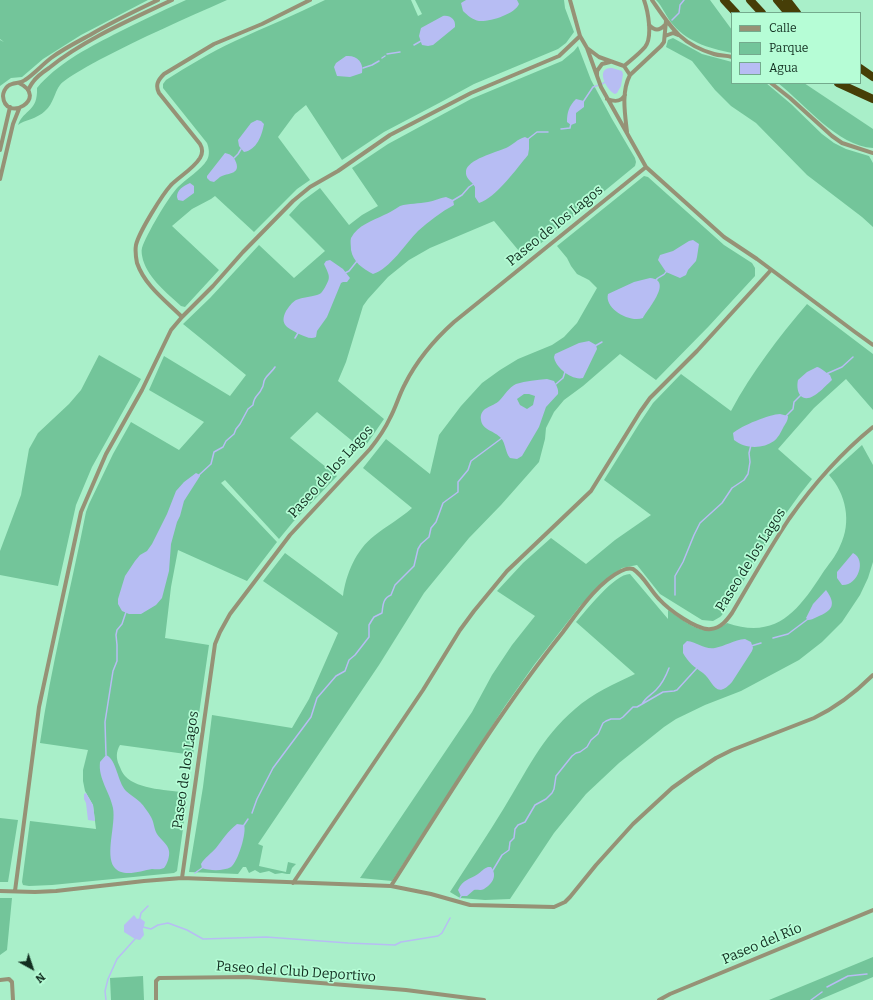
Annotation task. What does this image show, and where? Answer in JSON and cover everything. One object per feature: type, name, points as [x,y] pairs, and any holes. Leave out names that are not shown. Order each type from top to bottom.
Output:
[{"type":"highway","points":[[724,0],[735,12]]},
{"type":"highway","points":[[730,0],[740,12]]},
{"type":"highway","points":[[750,0],[761,12]]},
{"type":"highway","points":[[777,0],[787,12]]},
{"type":"highway","points":[[787,0],[796,12]]},
{"type":"highway","points":[[861,69],[873,77]]},
{"type":"highway","points":[[840,84],[871,98]]},
{"type":"highway","points":[[848,84],[871,98]]},
{"type":"street","points":[[19,83],[28,90],[30,96],[25,106],[19,109],[14,109],[6,103],[3,98],[2,93],[8,86],[27,79],[52,57],[72,45],[158,0]]},
{"type":"street","points":[[28,90],[41,74],[74,50],[172,0]]},
{"type":"street","points":[[182,317],[150,285],[138,265],[136,253],[136,245],[140,236],[160,200],[172,184],[200,159],[203,150],[200,144],[160,93],[157,86],[158,81],[164,74],[214,44],[262,24],[310,0]]},
{"type":"street","points":[[570,0],[580,36],[587,48],[596,76],[607,99],[646,167],[715,230],[873,345]]},
{"type":"street","points":[[624,66],[647,44],[650,35],[644,0]]},
{"type":"street","points":[[652,0],[666,23],[689,43],[715,54],[731,57]]},
{"type":"street","points":[[646,8],[649,5],[655,4]]},
{"type":"street","points":[[649,25],[655,30],[660,30],[666,23]]},
{"type":"street","points":[[628,135],[625,113],[626,85],[630,74],[659,50],[664,42],[666,23]]},
{"type":"street","points":[[665,36],[673,34],[678,35]]},
{"type":"street","points":[[15,892],[39,706],[80,512],[106,454],[142,390],[166,339],[182,317],[214,286],[243,252],[293,201],[310,187],[338,171],[390,135],[481,88],[559,56],[580,36]]},
{"type":"street","points":[[587,48],[600,57],[624,66],[630,74]]},
{"type":"street","points":[[596,76],[597,71],[602,64],[612,62]]},
{"type":"street","points":[[772,84],[842,143],[873,152]]},
{"type":"street","points":[[607,99],[619,101],[625,94]]},
{"type":"street","points":[[0,104],[6,103]]},
{"type":"street","points":[[0,150],[10,107]]},
{"type":"street","points":[[0,179],[13,124],[19,109]]},
{"type":"street","name":"Paseo de los Lagos","points":[[182,878],[215,644],[230,614],[290,535],[380,437],[391,418],[412,372],[433,342],[454,322],[646,167]]},
{"type":"street","points":[[293,883],[423,690],[460,630],[474,611],[507,571],[591,491],[650,398],[771,270]]},
{"type":"street","name":"Paseo de los Lagos","points":[[391,886],[493,728],[543,657],[583,606],[603,584],[622,570],[633,569],[659,600],[677,614],[702,628],[712,629],[719,626],[725,622],[732,613],[768,552],[790,518],[807,496],[836,462],[873,427]]},
{"type":"street","points":[[0,891],[56,891],[182,878],[391,886],[431,894],[470,905],[554,907],[560,905],[570,897],[596,865],[633,824],[672,788],[692,773],[732,750],[826,712],[852,695],[873,675]]},
{"type":"street","name":"Paseo del Río","points":[[659,1000],[873,910]]},
{"type":"street","name":"Paseo del Club Deportivo","points":[[156,1000],[156,981],[159,978],[247,977],[406,990],[455,998],[484,1000]]},
{"type":"street","points":[[0,980],[9,980],[12,982],[13,1000]]},
{"type":"green space","points":[[0,0],[148,0],[81,35],[43,59],[22,77],[11,78],[0,86],[0,40],[4,42],[0,39]]},
{"type":"green space","points":[[186,0],[227,0],[131,44],[78,72],[60,85],[50,105],[42,114],[18,125],[33,106],[37,96],[37,88],[63,64],[103,40]]},
{"type":"green space","points":[[325,0],[411,0],[418,16],[422,14],[415,0],[564,0],[565,8],[574,32],[566,43],[558,49],[474,84],[384,132],[342,160],[306,105],[295,114],[278,137],[310,180],[297,189],[254,232],[215,196],[192,209],[172,226],[219,270],[185,307],[181,306],[154,279],[143,260],[142,249],[153,225],[169,198],[178,187],[204,164],[209,156],[209,152],[207,143],[163,88],[163,84],[166,80],[217,50]]},
{"type":"green space","points":[[656,0],[710,0],[731,29],[731,53],[714,49],[690,39],[676,28]]},
{"type":"green space","points":[[673,38],[702,54],[731,62],[731,84],[767,84],[834,143],[846,149],[869,156],[873,163],[873,227],[807,175],[756,123],[731,106],[715,90],[692,61],[666,47],[668,40]]},
{"type":"green space","points":[[578,46],[591,80],[635,158],[635,166],[524,257],[494,221],[430,248],[409,260],[388,277],[363,306],[346,362],[338,381],[384,419],[364,448],[362,449],[317,412],[290,438],[337,476],[293,522],[279,539],[225,480],[221,483],[277,542],[247,581],[178,550],[171,587],[165,638],[209,645],[193,755],[120,745],[117,755],[122,772],[131,781],[155,789],[188,793],[177,871],[174,873],[52,885],[23,885],[22,882],[30,821],[96,829],[93,805],[85,791],[83,781],[83,770],[88,750],[40,743],[55,656],[89,504],[113,454],[131,422],[179,450],[204,422],[149,390],[164,356],[230,396],[246,375],[183,324],[210,298],[259,245],[294,278],[325,251],[289,215],[301,202],[320,188],[349,225],[362,215],[378,206],[352,168],[388,144],[471,99],[562,61]]},
{"type":"green space","points":[[779,84],[806,84],[873,129],[873,148],[847,140],[834,132]]},
{"type":"green space","points":[[644,176],[648,177],[724,245],[752,263],[755,268],[755,276],[656,380],[620,354],[583,386],[564,400],[554,412],[546,428],[545,439],[539,462],[469,538],[424,593],[379,665],[258,844],[263,846],[259,866],[286,872],[288,862],[296,864],[292,868],[290,874],[275,874],[269,871],[260,873],[255,870],[249,873],[246,867],[243,867],[238,874],[189,872],[203,787],[212,715],[292,728],[309,699],[338,633],[263,581],[285,553],[343,596],[349,571],[362,548],[374,536],[412,508],[363,468],[386,439],[430,474],[439,435],[461,406],[482,383],[518,359],[552,345],[564,337],[577,323],[597,288],[589,280],[577,274],[557,246]]},
{"type":"green space","points":[[807,304],[873,354],[873,410],[846,379],[814,408],[778,449],[812,479],[776,528],[722,615],[713,621],[702,620],[660,594],[637,565],[622,568],[608,578],[580,606],[534,665],[505,706],[392,881],[360,878],[472,712],[492,675],[512,645],[535,616],[497,591],[523,563],[551,538],[586,564],[615,540],[651,515],[604,480],[653,403],[681,374],[731,411],[766,356]]},
{"type":"green space","points":[[99,355],[141,379],[92,467],[76,505],[58,586],[0,575],[0,551],[21,495],[29,449],[38,433],[69,404],[81,390]]},
{"type":"green space","points":[[862,445],[873,465],[873,562],[868,578],[860,595],[842,622],[822,642],[799,660],[741,691],[705,705],[676,719],[619,763],[586,794],[554,833],[510,899],[485,900],[460,898],[450,892],[498,818],[535,756],[563,720],[589,698],[635,674],[576,622],[593,602],[616,580],[630,574],[668,619],[668,610],[696,628],[711,630],[719,628],[727,623],[744,627],[759,628],[772,625],[784,619],[804,600],[840,546],[846,527],[845,509],[840,491],[829,475]]},
{"type":"green space","points":[[0,818],[18,820],[8,882],[0,882]]},
{"type":"green space","points":[[0,898],[12,898],[7,950],[0,955]]},
{"type":"green space","points":[[873,957],[873,977],[819,1000],[769,1000]]},
{"type":"green space","points":[[143,976],[144,1000],[111,1000],[110,978]]},
{"type":"water","points":[[466,0],[517,0],[519,4],[517,8],[502,17],[479,21],[468,16],[463,11],[461,3]]},
{"type":"water","points":[[443,16],[452,18],[455,22],[455,27],[433,45],[422,45],[419,36],[421,28]]},
{"type":"water","points":[[346,56],[359,60],[362,66],[362,73],[350,77],[337,76],[334,67],[336,63]]},
{"type":"water","points":[[612,68],[622,71],[623,74],[621,86],[615,94],[609,89],[603,75],[604,71]]},
{"type":"water","points":[[576,99],[584,101],[584,107],[576,113],[576,123],[571,125],[567,122],[567,115],[570,107]]},
{"type":"water","points":[[257,120],[264,124],[262,133],[256,145],[249,151],[244,152],[239,146],[238,140],[251,123]]},
{"type":"water","points":[[525,137],[529,139],[528,155],[499,189],[486,200],[479,203],[475,197],[475,187],[466,174],[468,167],[476,160],[506,148]]},
{"type":"water","points":[[225,153],[231,155],[234,159],[237,165],[236,170],[221,176],[214,182],[210,181],[207,176]]},
{"type":"water","points":[[190,183],[194,186],[194,193],[183,201],[178,200],[177,195],[179,190]]},
{"type":"water","points":[[446,197],[453,200],[454,205],[435,217],[418,231],[386,267],[373,274],[356,262],[351,250],[351,238],[361,227],[400,206],[428,202]]},
{"type":"water","points":[[693,240],[699,244],[697,257],[696,261],[688,270],[686,275],[680,278],[666,272],[658,260],[660,255],[673,251]]},
{"type":"water","points":[[330,260],[343,269],[350,278],[347,282],[341,283],[327,317],[317,331],[316,337],[312,338],[299,334],[288,328],[284,323],[286,311],[296,300],[318,295],[322,292],[328,282],[329,277],[324,264],[326,261]]},
{"type":"water","points":[[650,278],[657,280],[660,284],[657,296],[643,318],[638,319],[625,317],[614,310],[610,305],[608,294],[634,282]]},
{"type":"water","points":[[589,341],[596,345],[597,349],[583,378],[569,375],[557,365],[554,357],[555,354],[579,343]]},
{"type":"water","points":[[817,367],[830,375],[832,380],[817,394],[812,397],[804,398],[798,392],[798,380],[807,372]]},
{"type":"water","points":[[547,379],[554,381],[558,389],[558,394],[546,407],[539,427],[522,456],[517,459],[510,458],[501,438],[486,428],[482,423],[482,412],[499,401],[513,385],[528,381]],"holes":[[[524,394],[535,396],[533,405],[527,409],[520,405],[517,399]]]},
{"type":"water","points":[[780,414],[788,416],[788,419],[778,437],[770,444],[754,447],[743,445],[734,440],[733,433],[742,427],[763,418]]},
{"type":"water","points":[[196,473],[200,476],[184,501],[171,544],[169,571],[162,598],[156,605],[141,614],[129,614],[122,611],[118,604],[118,599],[125,576],[140,555],[147,551],[152,544],[167,514],[176,491],[184,482]]},
{"type":"water","points":[[853,553],[857,556],[859,561],[859,572],[852,581],[848,584],[842,585],[837,578],[837,572]]},
{"type":"water","points":[[826,590],[831,600],[831,607],[822,615],[808,620],[806,618],[813,604]]},
{"type":"water","points":[[745,639],[751,642],[753,648],[752,651],[732,682],[722,690],[715,687],[703,673],[689,662],[683,653],[683,645],[687,641],[711,648]]},
{"type":"water","points":[[106,755],[115,766],[123,787],[144,807],[152,819],[157,834],[167,846],[169,855],[164,868],[127,873],[117,870],[114,867],[110,855],[114,815],[109,796],[102,780],[100,768],[100,762]]},
{"type":"water","points":[[86,793],[93,805],[95,821],[88,820],[86,803],[84,799],[84,794]]},
{"type":"water","points":[[237,824],[244,825],[245,829],[239,853],[234,864],[231,867],[221,870],[209,870],[202,868],[201,864],[206,857]]},
{"type":"water","points":[[488,867],[491,867],[494,874],[493,880],[489,885],[483,890],[474,890],[467,896],[461,896],[458,890],[462,884]]},
{"type":"water","points":[[134,915],[137,919],[140,918],[145,922],[143,929],[144,935],[140,940],[135,939],[124,932],[124,925]]},
{"type":"waterway","points":[[672,20],[679,13],[680,5],[684,0]]},
{"type":"waterway","points":[[414,45],[421,41]]},
{"type":"waterway","points":[[387,54],[400,52]]},
{"type":"waterway","points":[[363,68],[379,61]]},
{"type":"waterway","points":[[602,84],[607,81]]},
{"type":"waterway","points":[[583,102],[593,87],[599,85]]},
{"type":"waterway","points":[[561,129],[570,128],[571,123]]},
{"type":"waterway","points":[[528,139],[537,132],[548,132]]},
{"type":"waterway","points":[[234,158],[241,149]]},
{"type":"waterway","points":[[452,201],[462,195],[475,183]]},
{"type":"waterway","points":[[345,273],[349,271],[357,261]]},
{"type":"waterway","points":[[656,280],[666,272]]},
{"type":"waterway","points":[[295,338],[298,333]]},
{"type":"waterway","points":[[595,346],[602,342]]},
{"type":"waterway","points":[[826,374],[842,367],[853,357]]},
{"type":"waterway","points":[[199,475],[211,464],[214,452],[223,447],[226,441],[234,434],[248,409],[253,405],[254,399],[263,387],[264,380],[275,367]]},
{"type":"waterway","points":[[556,384],[563,378],[565,372]]},
{"type":"waterway","points":[[786,416],[793,409],[794,402],[802,394]]},
{"type":"waterway","points":[[252,813],[257,799],[273,768],[311,717],[317,698],[336,676],[345,671],[349,660],[355,655],[369,637],[369,625],[374,617],[382,613],[385,600],[391,595],[395,585],[414,566],[418,549],[429,537],[431,528],[436,522],[443,503],[458,492],[458,482],[468,470],[471,461],[502,438]]},
{"type":"waterway","points":[[675,595],[675,576],[683,562],[700,523],[722,503],[732,488],[744,480],[748,474],[751,445]]},
{"type":"waterway","points":[[106,755],[105,722],[113,671],[117,661],[116,635],[126,612]]},
{"type":"waterway","points":[[773,638],[788,634],[808,619]]},
{"type":"waterway","points":[[751,646],[761,643]]},
{"type":"waterway","points":[[642,704],[660,685],[669,668]]},
{"type":"waterway","points":[[493,870],[502,855],[509,850],[510,842],[514,838],[515,829],[518,825],[525,822],[535,805],[546,799],[552,793],[556,776],[572,756],[587,747],[591,740],[598,734],[603,723],[611,719],[620,719],[633,707],[637,707],[663,692],[677,690],[697,668]]},
{"type":"waterway","points":[[244,825],[248,819]]},
{"type":"waterway","points":[[195,873],[202,868]]},
{"type":"waterway","points":[[140,918],[141,913],[148,906]]},
{"type":"waterway","points":[[143,927],[151,929],[158,925],[168,923],[187,930],[203,939],[266,937],[395,945],[401,942],[438,936],[442,933],[450,918]]},
{"type":"waterway","points":[[106,1000],[105,991],[108,979],[117,959],[135,939]]},
{"type":"waterway","points":[[827,987],[848,976],[867,974]]},
{"type":"waterway","points":[[811,1000],[822,992]]}]
